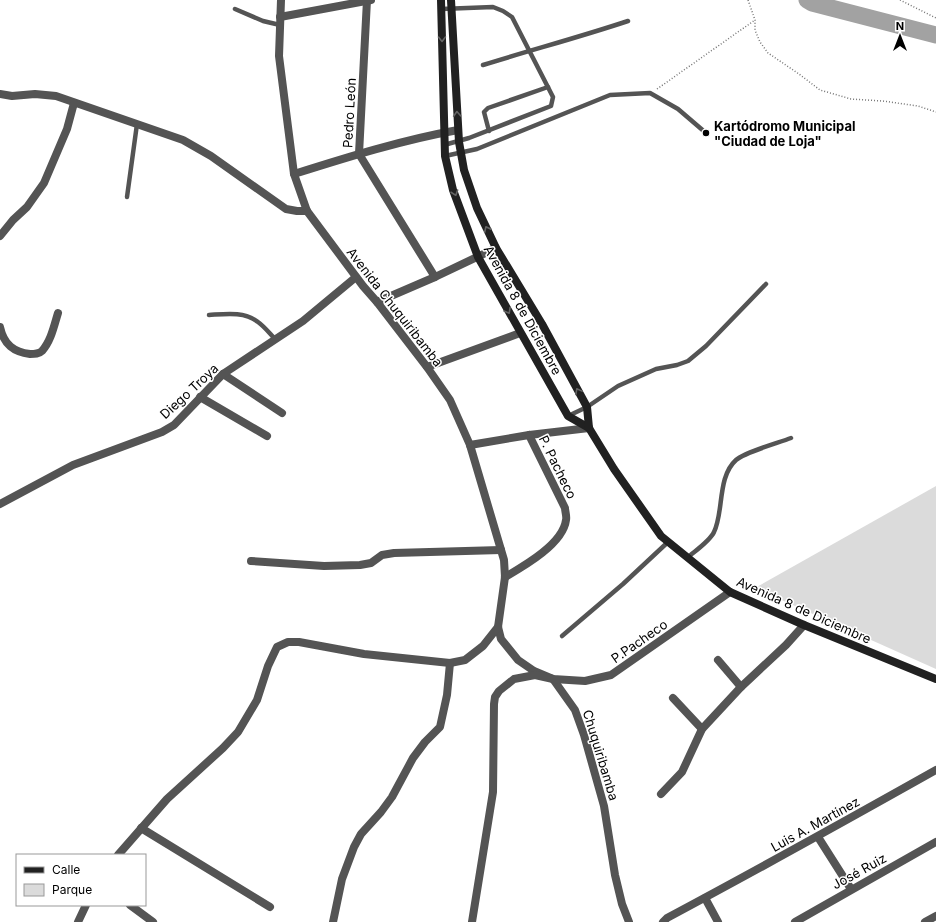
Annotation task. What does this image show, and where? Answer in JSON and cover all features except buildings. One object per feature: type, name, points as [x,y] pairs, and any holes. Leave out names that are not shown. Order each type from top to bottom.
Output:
[{"type":"main road","name":"Avenida 8 de Diciembre","points":[[441,0],[444,145],[453,190],[478,257],[520,333],[568,416],[589,428]]},
{"type":"main road","name":"Avenida 8 de Diciembre","points":[[451,0],[459,142],[464,170],[477,208],[496,248],[542,324],[587,408],[589,428],[614,469],[661,536],[730,592],[804,625],[936,679]]},
{"type":"street","name":"Avenida Chuquiribamba","points":[[281,0],[280,56],[294,174],[307,211],[356,277],[427,367],[450,400],[470,445],[504,560],[505,577],[498,627]]},
{"type":"street","points":[[280,21],[369,0]]},
{"type":"street","name":"Pedro León","points":[[369,0],[359,154],[435,278]]},
{"type":"street","points":[[0,94],[12,96],[35,94],[56,96],[183,140],[211,156],[286,209],[297,212],[307,211]]},
{"type":"street","points":[[0,236],[13,220],[27,207],[44,183],[67,129],[74,103]]},
{"type":"street","points":[[294,174],[359,154],[444,132],[458,130]]},
{"type":"street","points":[[377,302],[435,278],[496,248]]},
{"type":"street","name":"Diego Troya","points":[[0,504],[73,465],[174,425],[223,374],[303,321],[356,277]]},
{"type":"street","points":[[0,327],[1,333],[9,346],[19,352],[35,354],[41,353],[48,344],[58,313]]},
{"type":"street","points":[[427,367],[520,333]]},
{"type":"street","points":[[223,374],[282,413]]},
{"type":"street","points":[[200,397],[267,436]]},
{"type":"street","points":[[470,445],[529,435],[589,428]]},
{"type":"street","name":"P. Pacheco","points":[[505,577],[526,564],[556,540],[562,531],[566,520],[565,508],[529,435]]},
{"type":"street","points":[[251,561],[324,566],[360,566],[371,562],[382,555],[394,553],[501,550]]},
{"type":"street","name":"P.Pacheco","points":[[553,679],[585,681],[611,676],[730,592]]},
{"type":"street","points":[[661,794],[682,772],[702,729],[741,687],[786,645],[804,625]]},
{"type":"street","points":[[119,854],[167,799],[223,748],[238,732],[257,700],[268,666],[277,647],[288,642],[299,642],[364,654],[450,663],[464,660],[483,646],[498,627]]},
{"type":"street","points":[[498,627],[501,640],[518,660],[534,671],[553,679]]},
{"type":"street","points":[[718,660],[741,687]]},
{"type":"street","points":[[333,922],[342,879],[361,834],[381,812],[392,797],[413,758],[425,742],[440,727],[447,696],[450,663]]},
{"type":"street","points":[[472,922],[493,792],[494,697],[514,679],[535,675],[553,679]]},
{"type":"street","name":"Chuquiribamba","points":[[553,679],[575,710],[584,735],[604,806],[617,882],[622,904],[629,922]]},
{"type":"street","points":[[673,698],[702,729]]},
{"type":"street","name":"Luis A. Martinez","points":[[664,922],[667,918],[818,837],[936,770]]},
{"type":"street","points":[[141,828],[270,907]]},
{"type":"street","points":[[818,837],[852,889]]},
{"type":"street","name":"José Ruiz","points":[[795,922],[936,842]]},
{"type":"street","points":[[705,898],[718,922]]},
{"type":"street","points":[[78,922],[86,906]]},
{"type":"street","points":[[131,906],[153,922]]},
{"type":"street","points":[[925,922],[936,916]]},
{"type":"lane","points":[[441,9],[493,7],[512,17],[553,97],[551,106],[459,142],[444,145]]},
{"type":"lane","points":[[235,9],[263,21],[280,21]]},
{"type":"lane","points":[[483,65],[628,21]]},
{"type":"lane","points":[[489,131],[484,112],[488,108],[548,87]]},
{"type":"lane","points":[[445,156],[477,149],[610,95],[650,93],[678,109],[706,133]]},
{"type":"lane","points":[[127,197],[137,124]]},
{"type":"lane","points":[[568,416],[587,408],[618,386],[656,369],[677,365],[688,361],[706,346],[766,284]]},
{"type":"lane","points":[[209,315],[233,314],[245,316],[257,321],[276,340]]},
{"type":"lane","points":[[687,558],[713,534],[717,524],[721,495],[726,475],[734,462],[751,452],[791,438]]},
{"type":"lane","points":[[562,636],[623,584],[668,542]]},
{"type":"path","points":[[748,0],[755,20],[755,30],[760,42],[768,54],[799,74],[820,90],[851,99],[883,101],[918,106],[936,112]]},
{"type":"path","points":[[900,0],[936,18]]},
{"type":"path","points":[[650,93],[755,20]]},
{"type":"green space","points":[[936,486],[936,669],[755,588]]},
{"type":"waterway","points":[[807,0],[812,3],[936,35]]},
{"type":"place","name":"Kartódromo Municipal \"Ciudad de Loja\"","points":[[706,133]]}]
